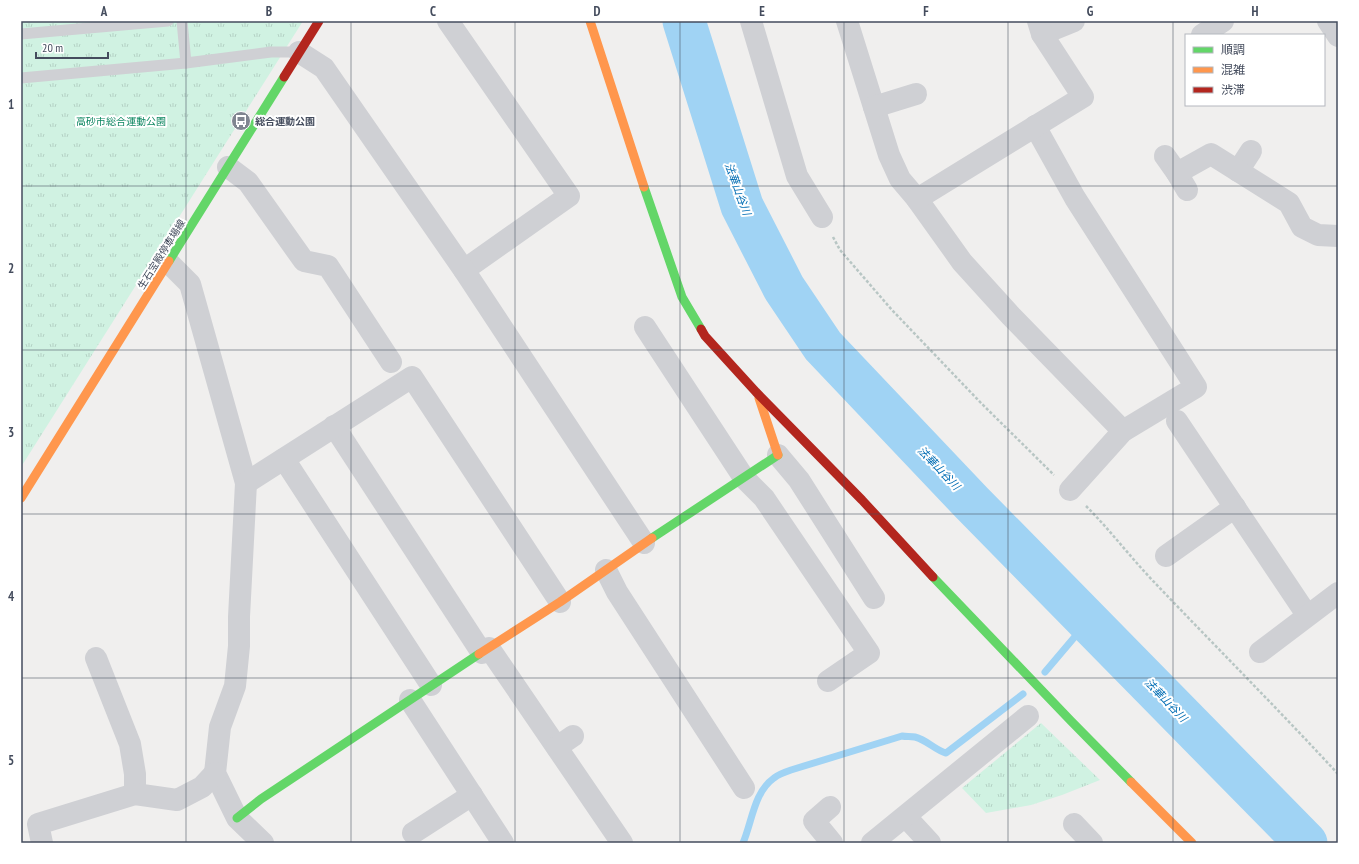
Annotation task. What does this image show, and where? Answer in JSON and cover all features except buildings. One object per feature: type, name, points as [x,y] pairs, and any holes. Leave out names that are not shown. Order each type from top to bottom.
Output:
[{"type":"street","name":"生石宝殿停車場線","points":[[21,498],[319,21]]},
{"type":"street","points":[[448,21],[569,196],[464,270]]},
{"type":"street","points":[[590,21],[651,209],[682,296],[705,336],[756,392],[862,500],[1071,721],[1192,843]]},
{"type":"street","points":[[751,21],[797,176],[822,217]]},
{"type":"street","points":[[846,21],[889,155],[900,179],[918,199],[962,262],[1011,316],[1123,431]]},
{"type":"street","points":[[918,199],[1083,97],[1040,28],[1074,21]]},
{"type":"street","points":[[1204,34],[1223,21]]},
{"type":"street","points":[[1328,21],[1338,36]]},
{"type":"street","points":[[299,52],[324,68],[464,270],[644,543]]},
{"type":"street","points":[[874,107],[916,94]]},
{"type":"street","points":[[1035,126],[1075,198],[1196,387],[1123,431],[1070,490]]},
{"type":"street","points":[[1238,171],[1251,151]]},
{"type":"street","points":[[1176,173],[1211,154],[1289,203],[1302,227],[1318,235],[1338,236]]},
{"type":"street","points":[[228,168],[248,182],[304,261],[328,266],[358,296],[391,362]]},
{"type":"street","points":[[169,263],[190,284],[246,483],[238,654],[235,686],[220,727],[215,773],[237,818],[262,843]]},
{"type":"street","points":[[645,327],[744,478],[764,498],[869,653],[828,681]]},
{"type":"street","points":[[246,483],[412,377],[560,602]]},
{"type":"street","points":[[756,392],[778,455],[799,480],[874,598]]},
{"type":"street","points":[[1177,422],[1307,615]]},
{"type":"street","points":[[334,426],[485,651],[565,741],[622,843]]},
{"type":"street","points":[[237,818],[261,799],[431,685],[560,602],[644,543],[778,455]]},
{"type":"street","points":[[284,458],[431,685]]},
{"type":"street","points":[[1166,556],[1235,507]]},
{"type":"street","points":[[606,570],[617,592],[744,788]]},
{"type":"street","points":[[1260,652],[1338,593]]},
{"type":"street","points":[[96,658],[130,744],[135,774],[135,794]]},
{"type":"street","points":[[410,700],[503,843]]},
{"type":"street","points":[[872,843],[906,817],[1028,716]]},
{"type":"street","points":[[42,843],[38,824],[135,794],[177,800],[202,787],[215,773]]},
{"type":"street","points":[[413,833],[472,795]]},
{"type":"street","points":[[830,806],[814,821],[832,843]]},
{"type":"street","points":[[906,817],[930,843]]},
{"type":"street","points":[[1074,824],[1092,843]]},
{"type":"lane","points":[[21,34],[168,21]]},
{"type":"lane","points":[[182,21],[186,63]]},
{"type":"lane","points":[[21,78],[186,63],[272,52],[299,52]]},
{"type":"path","points":[[822,217],[840,250],[892,310],[981,403],[1097,517],[1132,558],[1292,724],[1338,774]]},
{"type":"green space","name":"高砂市総合運動公園","points":[[21,21],[303,21],[21,467]]},
{"type":"green space","points":[[1041,723],[1100,780],[1031,805],[986,813],[962,788]]},
{"type":"waterway","name":"法華山谷川","points":[[684,21],[742,206],[784,288],[823,346],[972,503],[1306,843]]},
{"type":"waterway","points":[[1045,672],[1089,620]]},
{"type":"waterway","points":[[743,843],[754,808],[762,791],[767,784],[780,774],[902,736],[919,738],[938,750],[946,753],[1023,694]]},
{"type":"traffic: fast","points":[[169,261],[284,77]]},
{"type":"traffic: fast","points":[[644,187],[682,297],[701,329]]},
{"type":"traffic: fast","points":[[652,538],[778,455]]},
{"type":"traffic: fast","points":[[933,577],[1131,782]]},
{"type":"traffic: fast","points":[[237,818],[261,799],[479,654]]},
{"type":"traffic: slow","points":[[590,21],[644,187]]},
{"type":"traffic: slow","points":[[21,498],[169,261]]},
{"type":"traffic: slow","points":[[759,398],[778,455]]},
{"type":"traffic: slow","points":[[479,654],[560,602],[652,538]]},
{"type":"traffic: slow","points":[[1131,782],[1192,843]]},
{"type":"traffic: jam","points":[[284,77],[319,21]]},
{"type":"traffic: jam","points":[[701,329],[705,336],[756,392],[862,500],[933,577]]},
{"type":"place","name":"総合運動公園","points":[[241,121]]}]
